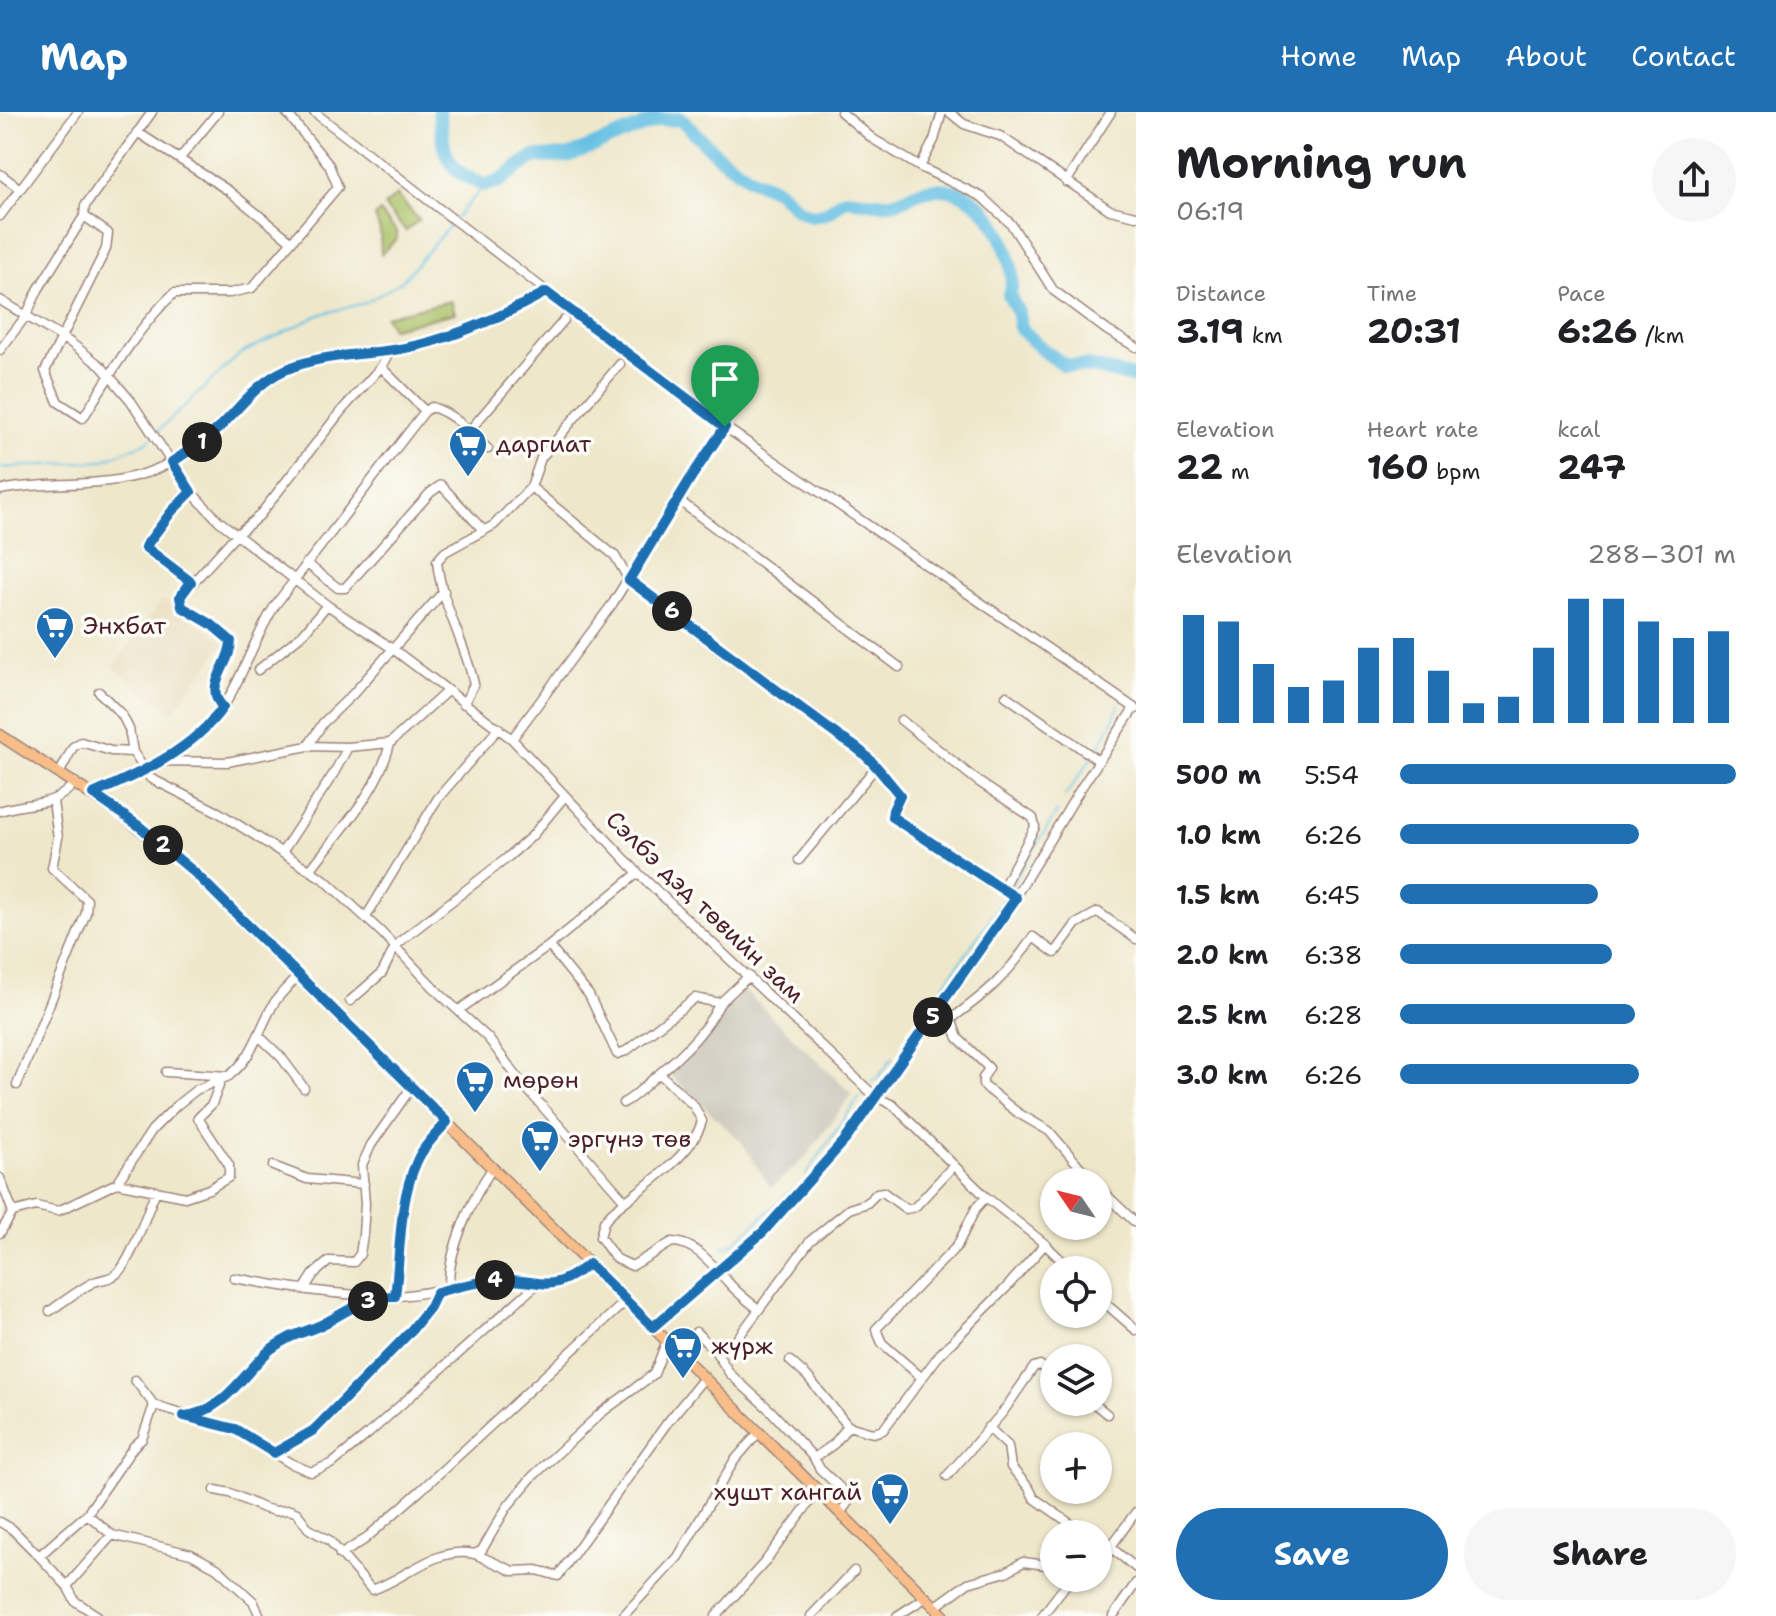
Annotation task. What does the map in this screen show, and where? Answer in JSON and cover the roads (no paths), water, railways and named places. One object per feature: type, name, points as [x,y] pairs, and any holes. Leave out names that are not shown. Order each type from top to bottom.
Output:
[{"type":"main road","points":[[0,735],[93,794],[187,866],[944,1616]]},
{"type":"street","points":[[0,216],[78,112]]},
{"type":"street","points":[[0,350],[26,316],[38,290],[84,216],[85,206],[152,112]]},
{"type":"street","points":[[180,158],[218,112]]},
{"type":"street","points":[[84,216],[108,233],[106,249],[45,371],[58,402],[83,418],[144,326],[174,293],[230,293],[252,288],[338,187],[329,165],[286,112]]},
{"type":"street","points":[[314,112],[725,427],[1135,708],[1016,898],[846,1139],[763,1232],[653,1327]]},
{"type":"street","points":[[920,167],[934,140],[942,112]]},
{"type":"street","points":[[949,112],[964,124],[1000,136],[1110,210],[1136,216]]},
{"type":"street","points":[[1066,182],[1111,112]]},
{"type":"street","points":[[847,114],[873,139],[920,167],[982,197],[1011,224],[1053,290],[1108,331],[1136,347]]},
{"type":"street","points":[[137,132],[229,191],[291,241]]},
{"type":"street","points":[[0,174],[20,189]]},
{"type":"street","points":[[0,490],[107,482],[172,462],[211,435],[257,388],[284,370],[322,359],[390,351],[461,332],[546,292]]},
{"type":"street","name":"Сэлбэ дэд төвийн зам","points":[[0,300],[92,358],[110,375],[142,416],[191,492],[236,535],[512,739],[638,873],[876,1097],[890,1102],[986,1197],[1057,1256]]},
{"type":"street","points":[[469,431],[564,320]]},
{"type":"street","points":[[223,707],[214,693],[232,643],[217,628],[182,607],[180,597],[236,535],[259,516],[342,410],[381,367],[390,351]]},
{"type":"street","points":[[464,704],[474,684],[462,638],[454,625],[438,574],[439,557],[504,517],[531,487],[541,458],[620,364]]},
{"type":"street","points":[[381,367],[425,411]]},
{"type":"street","points":[[93,794],[161,761],[205,728],[223,707],[259,631],[294,579],[425,411],[432,407],[441,410],[488,449]]},
{"type":"street","points":[[512,739],[629,580],[725,427]]},
{"type":"street","points":[[306,563],[338,588],[345,588],[430,493],[441,485],[484,531]]},
{"type":"street","points":[[531,487],[615,556],[629,580],[664,604],[697,633],[871,758],[900,795],[892,817],[1016,898]]},
{"type":"street","points":[[191,492],[145,547],[191,582]]},
{"type":"street","points":[[677,499],[899,667]]},
{"type":"street","points":[[308,746],[323,723],[444,591]]},
{"type":"street","points":[[258,670],[303,634],[327,605]]},
{"type":"street","points":[[99,692],[125,720],[133,752],[153,780],[203,804],[311,869],[366,917],[440,994],[488,1038],[521,1082],[625,1201]]},
{"type":"street","points":[[311,869],[371,789],[384,765],[390,743],[446,692]]},
{"type":"street","points":[[1006,696],[1099,761]]},
{"type":"street","points":[[901,720],[979,782],[1033,818],[1035,827],[1002,889]]},
{"type":"street","points":[[366,917],[438,798],[499,728]]},
{"type":"street","points":[[60,772],[70,751],[79,743],[111,751],[133,752]]},
{"type":"street","points":[[161,761],[246,760],[308,746],[348,747],[390,743]]},
{"type":"street","points":[[283,851],[348,747]]},
{"type":"street","points":[[799,860],[876,767]]},
{"type":"street","points":[[0,811],[16,805],[53,801],[66,793],[75,782]]},
{"type":"street","points":[[350,1001],[382,973],[395,947],[532,836],[565,796]]},
{"type":"street","points":[[17,1085],[86,913],[87,900],[52,868],[58,838],[53,801]]},
{"type":"street","points":[[459,1010],[549,946],[638,873]]},
{"type":"street","points":[[951,1019],[1005,976],[1033,937],[1055,953],[1076,924],[1098,912],[1136,939]]},
{"type":"street","points":[[549,946],[589,995],[617,1054],[626,1051],[695,998],[720,1003]]},
{"type":"street","points":[[0,1233],[13,1212],[36,1206],[58,1211],[117,1183],[152,1130],[177,1105],[196,1090],[240,1067],[260,1037],[273,1004],[298,976]]},
{"type":"street","points":[[623,1103],[633,1098],[688,1048],[720,1003],[749,976]]},
{"type":"street","points":[[936,1013],[951,1019],[958,1038],[989,1068],[983,1085],[1018,1113],[1049,1131],[1081,1168]]},
{"type":"street","points":[[260,1037],[281,1057],[304,1088]]},
{"type":"street","points":[[166,1072],[204,1072],[226,1077]]},
{"type":"street","points":[[660,1074],[694,1106],[702,1121],[698,1134],[680,1156],[604,1222],[600,1237],[604,1246],[625,1265],[632,1266],[665,1245],[677,1242],[706,1258],[719,1269],[726,1281],[757,1308]]},
{"type":"street","points":[[117,1183],[185,1197],[209,1189],[229,1177],[229,1165],[198,1118],[212,1104],[226,1077]]},
{"type":"street","points":[[305,1288],[314,1274],[329,1261],[354,1262],[360,1254],[365,1204],[362,1165],[371,1145],[411,1088]]},
{"type":"street","points":[[392,1296],[409,1182],[417,1159],[447,1122]]},
{"type":"street","points":[[716,1352],[734,1343],[757,1308],[810,1241],[849,1209],[867,1203],[877,1193],[883,1192],[906,1209],[915,1207],[954,1165]]},
{"type":"street","points":[[273,1166],[307,1179],[364,1184]]},
{"type":"street","points":[[449,1289],[449,1277],[466,1215],[493,1167]]},
{"type":"street","points":[[0,1178],[13,1212]]},
{"type":"street","points":[[50,1311],[91,1284],[113,1277],[121,1270],[131,1254],[156,1191]]},
{"type":"street","points":[[922,1378],[882,1343],[876,1329],[957,1246],[976,1208],[986,1197]]},
{"type":"street","points":[[1112,1199],[1134,1218]]},
{"type":"street","points":[[790,1361],[807,1376],[848,1426],[873,1433],[883,1430],[940,1354],[1045,1244]]},
{"type":"street","points":[[234,1278],[352,1294],[392,1296],[437,1292],[496,1280],[549,1284],[567,1280],[589,1264]]},
{"type":"street","points":[[135,1380],[154,1405],[235,1429],[311,1472],[333,1463],[537,1284]]},
{"type":"street","points":[[274,1453],[314,1430],[409,1333],[430,1307],[437,1292]]},
{"type":"street","points":[[184,1416],[202,1412],[219,1401],[236,1388],[270,1350],[296,1333],[325,1324],[357,1305],[392,1296]]},
{"type":"street","points":[[340,1555],[364,1540],[627,1300]]},
{"type":"street","points":[[1112,1309],[1136,1330]]},
{"type":"street","points":[[696,1332],[716,1352],[730,1374],[771,1411],[814,1458],[820,1469],[851,1498],[841,1512]]},
{"type":"street","points":[[475,1554],[482,1550],[507,1507],[532,1477],[601,1413],[654,1374],[667,1340]]},
{"type":"street","points":[[947,1476],[1003,1412],[1034,1367],[1040,1365]]},
{"type":"street","points":[[215,1490],[230,1493],[263,1508],[297,1513],[309,1529],[329,1540],[372,1590],[391,1583],[422,1563],[443,1554],[461,1551],[513,1571],[537,1570],[558,1576],[667,1423],[704,1378]]},
{"type":"street","points":[[39,1556],[87,1514],[142,1439],[154,1405]]},
{"type":"street","points":[[814,1458],[834,1444],[848,1426]]},
{"type":"street","points":[[988,1427],[1008,1446],[1011,1467],[1034,1498],[1065,1520]]},
{"type":"street","points":[[623,1616],[678,1557],[734,1461],[759,1432]]},
{"type":"street","points":[[716,1616],[764,1563],[818,1491]]},
{"type":"street","points":[[1136,1512],[1112,1542],[1114,1550],[1136,1568]]},
{"type":"street","points":[[87,1514],[112,1535],[191,1554],[217,1568],[253,1601],[260,1616]]},
{"type":"street","points":[[0,1522],[12,1529],[39,1556],[67,1586],[75,1601],[98,1616]]},
{"type":"street","points":[[67,1586],[112,1535]]},
{"type":"street","points":[[935,1607],[968,1583],[1006,1572],[1023,1562],[1040,1564]]},
{"type":"street","points":[[811,1616],[854,1571]]},
{"type":"street","points":[[1113,1616],[1136,1583]]},
{"type":"street","points":[[1042,1616],[1060,1592]]},
{"type":"street","points":[[897,1616],[925,1598]]},
{"type":"waterway","points":[[439,112],[445,149],[453,166],[485,185],[499,181],[533,157],[568,156],[657,120],[681,119],[717,155],[753,180],[777,190],[797,209],[812,216],[826,213],[846,199],[889,203],[936,189],[960,193],[980,206],[1001,236],[1012,273],[1009,295],[1018,312],[1020,328],[1064,365],[1093,367],[1136,378]]},
{"type":"waterway","points":[[456,218],[485,185]]},
{"type":"waterway","points":[[157,432],[240,354],[321,314],[365,303],[402,281],[452,223]]},
{"type":"waterway","points":[[0,468],[102,461],[152,437]]},
{"type":"waterway","points":[[1098,748],[1119,705]]},
{"type":"waterway","points":[[1065,796],[1091,759]]},
{"type":"waterway","points":[[1011,886],[1057,812]]},
{"type":"waterway","points":[[940,991],[1005,897]]},
{"type":"waterway","points":[[871,1081],[878,1078],[893,1057]]},
{"type":"waterway","points":[[806,1175],[860,1096]]},
{"type":"waterway","points":[[723,1248],[734,1243],[792,1190]]},
{"type":"place","name":"даргиат","points":[[468,478]]},
{"type":"place","name":"Энхбат","points":[[55,660]]},
{"type":"place","name":"мөрөн","points":[[475,1114]]},
{"type":"place","name":"эргүнэ төв","points":[[540,1173]]},
{"type":"place","name":"жүрж","points":[[683,1380]]},
{"type":"place","name":"хушт хангай","points":[[890,1526]]}]
